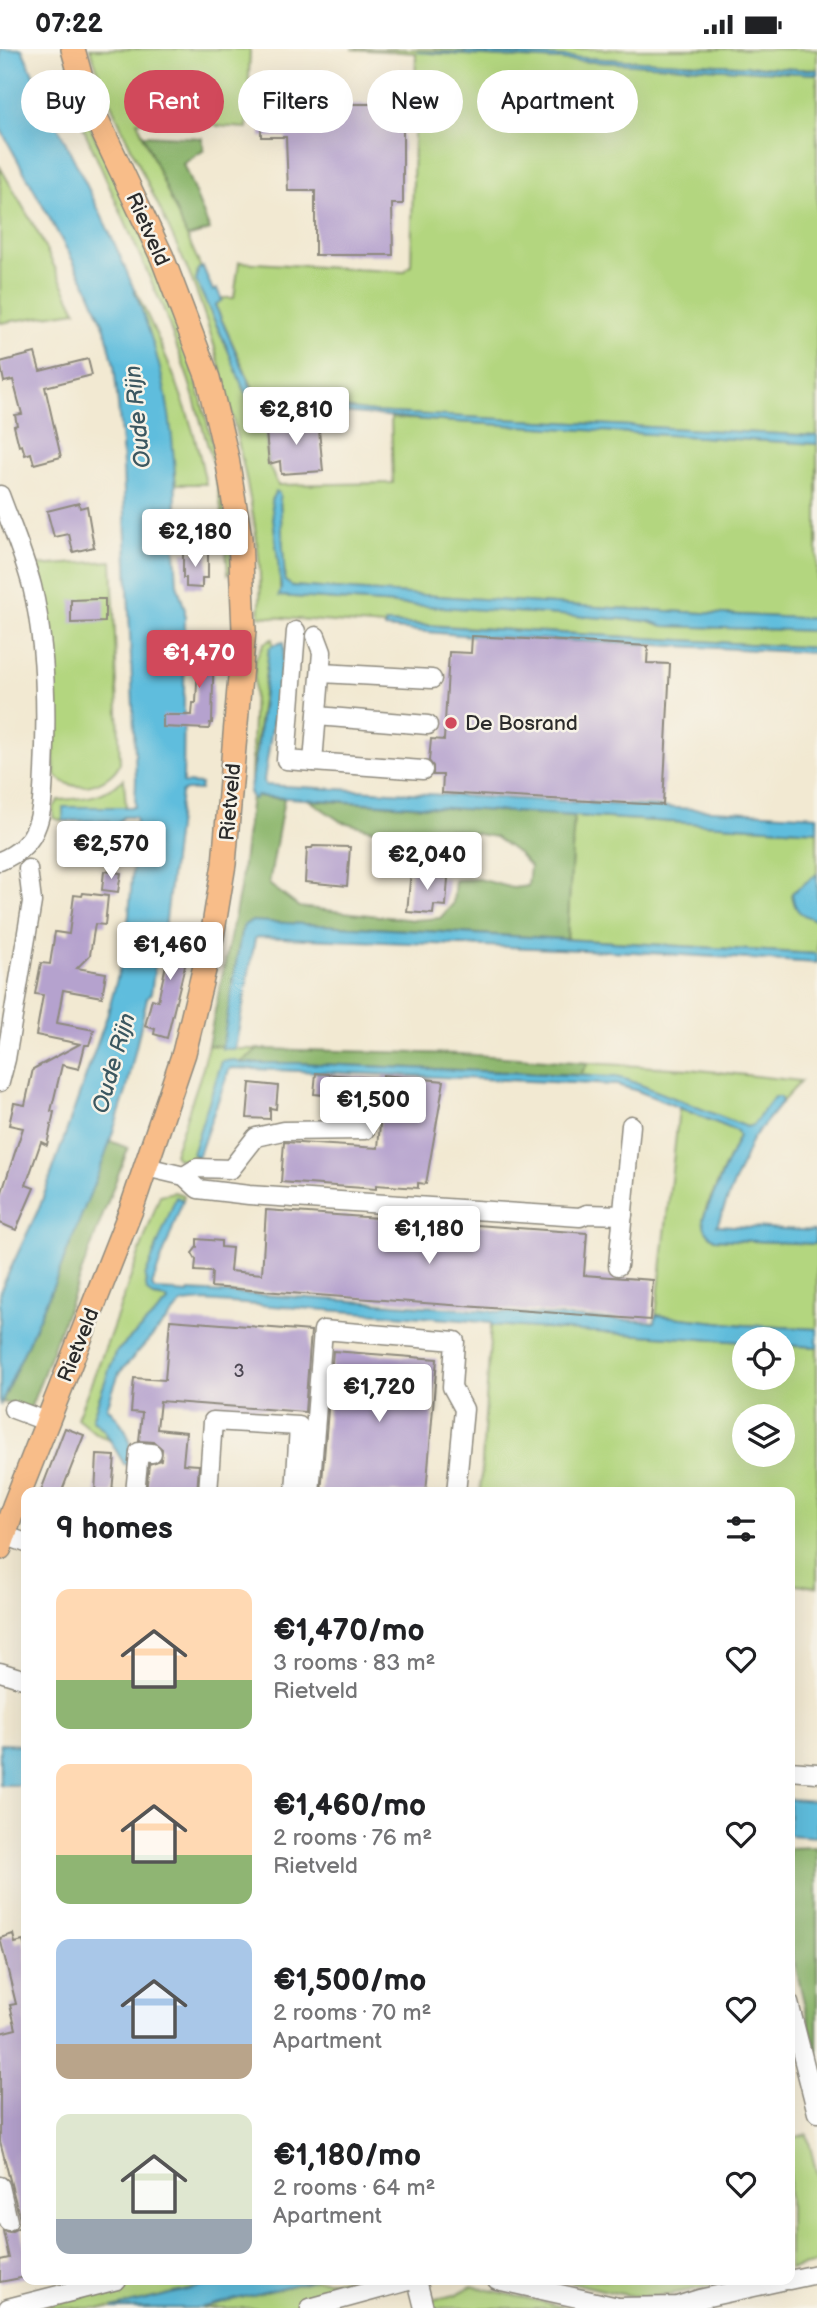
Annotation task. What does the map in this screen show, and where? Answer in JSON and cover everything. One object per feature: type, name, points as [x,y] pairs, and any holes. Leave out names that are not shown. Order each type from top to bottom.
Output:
[{"type":"main road","name":"Rietveld","points":[[23,1487],[146,1167],[184,1053],[212,937],[224,864],[244,604],[240,538],[227,459],[203,366],[162,257],[86,96],[73,49]]},
{"type":"main road","name":"Rietveld","points":[[2,1541],[21,1492]]},
{"type":"street","points":[[0,495],[32,587],[44,681],[46,739],[41,814],[32,837],[19,851],[0,861]]},
{"type":"street","points":[[296,631],[286,760],[423,771]]},
{"type":"street","points":[[313,762],[321,673],[321,644],[316,636]]},
{"type":"street","points":[[321,673],[432,679]]},
{"type":"street","points":[[317,716],[428,725]]},
{"type":"street","points":[[0,1082],[32,902],[28,869]]},
{"type":"street","points":[[618,1266],[631,1125]]},
{"type":"street","points":[[184,1176],[197,1168],[231,1170],[256,1137],[284,1131],[365,1130]]},
{"type":"street","points":[[146,1167],[184,1176],[198,1189],[249,1195],[580,1217],[587,1214],[623,1215]]},
{"type":"street","points":[[310,1487],[323,1330],[455,1341],[452,1387],[464,1409],[457,1487]]},
{"type":"street","points":[[13,1409],[48,1422]]},
{"type":"street","points":[[208,1487],[214,1420],[299,1426],[295,1487]]},
{"type":"street","points":[[136,1487],[139,1452],[152,1453]]},
{"type":"street","points":[[2,1541],[21,1543]]},
{"type":"street","points":[[0,1672],[21,1678]]},
{"type":"street","points":[[795,1771],[817,1773]]},
{"type":"street","points":[[795,2027],[817,2113]]},
{"type":"street","points":[[0,2186],[4,2222],[21,2217]]},
{"type":"street","points":[[795,2279],[817,2274]]},
{"type":"street","points":[[8,2308],[98,2285]]},
{"type":"street","points":[[310,2308],[396,2285]]},
{"type":"street","points":[[417,2285],[424,2308]]},
{"type":"street","points":[[519,2285],[618,2307],[677,2307],[699,2299],[765,2285]]},
{"type":"green space","points":[[90,49],[250,49],[249,70],[238,70],[238,127],[224,127],[224,70],[124,70],[124,131],[110,100],[110,70],[98,70]]},
{"type":"green space","points":[[351,49],[817,49],[817,70],[472,52],[428,53],[817,74],[817,436],[374,412],[329,406],[259,405],[215,305],[221,298],[234,298],[239,262],[404,272],[411,265],[414,133],[463,133],[463,70],[416,70],[416,53]]},
{"type":"green space","points":[[86,133],[94,133],[149,251],[186,350],[207,422],[222,494],[233,570],[228,574],[224,526],[214,467],[189,381],[163,308]]},
{"type":"green space","points":[[125,133],[142,133],[201,268],[196,281],[258,415],[261,415],[266,432],[268,464],[278,485],[393,483],[391,418],[817,444],[817,619],[292,586],[285,581],[280,500],[280,596],[649,621],[664,626],[817,631],[817,648],[412,624],[386,623],[384,626],[259,616],[259,564],[246,478],[216,352],[179,249]]},
{"type":"green space","points":[[143,135],[202,138],[204,150],[183,164],[210,230],[187,237]]},
{"type":"green space","points":[[0,167],[38,233],[76,311],[0,323]]},
{"type":"green space","points":[[135,290],[177,385],[194,434],[206,484],[176,484],[167,402]]},
{"type":"green space","points":[[112,561],[120,763],[115,771],[99,782],[70,785],[55,774],[45,620],[35,566]]},
{"type":"green space","points":[[272,639],[251,780],[255,660],[264,643]]},
{"type":"green space","points":[[124,779],[126,808],[64,807],[63,821],[53,818],[53,808],[59,800],[94,796],[109,790]]},
{"type":"green space","points":[[251,796],[284,799],[269,884],[299,907],[414,920],[440,918],[453,904],[455,880],[479,879],[513,888],[528,886],[530,866],[519,854],[495,837],[450,829],[392,835],[340,821],[309,800],[574,816],[567,939],[252,921],[241,933],[223,1046],[208,1045],[240,889]]},
{"type":"green space","points":[[574,816],[817,831],[817,874],[792,893],[799,911],[817,920],[817,954],[567,939]]},
{"type":"green space","points":[[208,1045],[223,1046],[223,1049],[259,1049],[240,1063],[222,1061],[194,1156],[198,1157],[197,1161],[178,1159],[174,1154]]},
{"type":"green space","points":[[259,1049],[461,1054],[588,1063],[580,1075],[240,1063]]},
{"type":"green space","points":[[588,1063],[689,1069],[801,1081],[782,1102],[780,1097],[753,1126],[747,1127],[628,1080],[580,1075]]},
{"type":"green space","points":[[679,1108],[737,1131],[739,1136],[706,1208],[705,1225],[711,1236],[715,1239],[815,1244],[817,1238],[817,1329],[744,1325],[656,1315]]},
{"type":"green space","points":[[110,1141],[128,1148],[30,1409],[2,1402],[57,1277]]},
{"type":"green space","points":[[174,1192],[184,1195],[183,1200],[176,1198],[145,1277],[154,1297],[167,1299],[168,1302],[115,1353],[92,1419],[111,1441],[95,1433],[77,1418],[108,1341],[160,1195]]},
{"type":"green space","points":[[491,1325],[732,1341],[732,1390],[795,1390],[795,1346],[817,1347],[817,1587],[795,1584],[795,1487],[480,1487]]},
{"type":"green space","points":[[817,1847],[817,2056],[795,1965],[795,1848]]},
{"type":"green space","points":[[807,2134],[817,2175],[817,2263],[795,2268],[795,2137]]},
{"type":"green space","points":[[130,2285],[208,2285],[112,2308],[37,2308]]},
{"type":"green space","points":[[293,2285],[373,2285],[287,2308],[199,2308]]},
{"type":"green space","points":[[583,2285],[714,2285],[649,2296],[617,2293]]},
{"type":"green space","points":[[472,2286],[569,2308],[433,2308],[431,2300],[455,2295]]},
{"type":"water","name":"Oude Rijn","points":[[0,49],[22,49],[32,70],[21,70],[21,133],[61,133],[121,259],[156,353],[173,445],[177,584],[185,610],[183,783],[201,784],[200,790],[185,790],[181,793],[166,920],[126,1092],[105,1156],[57,1277],[0,1406],[0,1291],[40,1206],[107,1016],[121,964],[129,915],[135,817],[124,817],[117,823],[115,841],[108,840],[109,821],[63,821],[63,807],[135,807],[136,778],[122,444],[114,365],[105,328],[88,288],[0,128]]},
{"type":"water","points":[[416,52],[472,52],[817,70],[817,74]]},
{"type":"water","points":[[203,267],[213,291],[217,289],[222,300],[215,305],[259,405],[329,406],[374,412],[817,436],[817,444],[441,421],[328,411],[261,412],[261,415],[252,411],[226,345],[196,281],[198,269]]},
{"type":"water","points":[[276,491],[280,500],[285,581],[292,586],[817,619],[817,631],[664,626],[649,621],[279,596],[281,588],[271,500]]},
{"type":"water","points":[[385,623],[817,648],[817,653],[472,636],[385,628]]},
{"type":"water","points":[[283,642],[265,785],[817,816],[817,831],[256,796],[255,799],[252,798],[249,792],[257,751],[269,649]]},
{"type":"water","points":[[817,874],[817,920],[799,911],[794,904],[792,893]]},
{"type":"water","points":[[252,921],[817,954],[817,963],[633,952],[257,937],[235,1049],[222,1049],[241,933],[244,925]]},
{"type":"water","points":[[236,1060],[240,1063],[616,1077],[747,1127],[753,1125],[774,1097],[780,1097],[782,1102],[752,1139],[717,1225],[815,1231],[815,1244],[712,1237],[706,1230],[703,1218],[739,1136],[737,1131],[617,1085],[232,1068],[198,1157],[192,1154],[222,1061]]},
{"type":"water","points":[[176,1197],[183,1200],[152,1285],[154,1290],[655,1322],[656,1315],[780,1327],[732,1327],[732,1341],[491,1325],[462,1320],[204,1301],[182,1303],[119,1373],[107,1407],[127,1433],[130,1465],[124,1464],[104,1430],[92,1419],[115,1353],[168,1302],[167,1299],[154,1297],[147,1292],[145,1277]]},
{"type":"water","points":[[795,1328],[817,1329],[817,1347],[795,1346]]},
{"type":"water","points":[[0,1744],[21,1745],[21,1785],[0,1785]]},
{"type":"water","points":[[795,1799],[817,1801],[817,1837],[795,1835]]},
{"type":"water","points":[[208,2285],[293,2285],[199,2308],[112,2308]]},
{"type":"building","points":[[353,104],[367,104],[367,133],[403,133],[403,204],[392,204],[393,255],[315,255],[315,191],[288,191],[286,137],[261,137],[261,133],[353,133]]},
{"type":"building","points":[[35,353],[40,371],[88,359],[92,375],[45,387],[61,457],[34,464],[31,453],[25,455],[22,445],[19,446],[14,426],[17,425],[15,415],[22,414],[13,380],[4,382],[0,362]]},
{"type":"building","points":[[278,420],[318,420],[323,471],[281,474],[280,461],[269,464],[266,432],[278,433]]},
{"type":"building","points":[[79,503],[80,508],[87,506],[94,547],[73,552],[69,534],[54,537],[47,511]]},
{"type":"building","points":[[183,552],[208,553],[208,578],[202,578],[202,588],[186,587],[186,578],[183,578]]},
{"type":"building","points":[[105,599],[105,622],[71,623],[71,600]]},
{"type":"building","points":[[472,636],[648,646],[647,663],[670,664],[663,805],[442,793],[443,775],[433,775],[433,766],[429,761],[431,739],[444,740],[449,652],[471,653]]},
{"type":"building","points":[[191,641],[214,641],[212,723],[209,729],[163,727],[163,715],[192,715],[193,703],[196,703],[198,663],[191,663]]},
{"type":"building","points":[[350,847],[347,886],[305,882],[307,848]]},
{"type":"building","points":[[104,871],[121,873],[118,892],[102,890]]},
{"type":"building","points":[[411,871],[437,873],[437,877],[448,878],[446,906],[434,905],[433,914],[407,912]]},
{"type":"building","points":[[83,893],[108,896],[105,925],[95,924],[90,955],[77,968],[106,973],[102,997],[63,990],[57,1023],[94,1030],[89,1045],[85,1045],[79,1069],[62,1065],[51,1111],[54,1112],[47,1145],[41,1142],[26,1185],[34,1188],[16,1230],[0,1223],[0,1198],[23,1128],[9,1125],[14,1103],[25,1105],[33,1069],[80,1044],[36,1035],[43,995],[35,994],[41,963],[50,964],[55,932],[69,934],[74,895],[82,896]]},
{"type":"building","points":[[175,924],[194,929],[167,1038],[154,1034],[155,1029],[145,1026],[152,999],[158,1001]]},
{"type":"building","points":[[316,1073],[383,1079],[383,1075],[444,1081],[426,1184],[418,1183],[418,1188],[376,1185],[376,1189],[281,1182],[284,1142],[378,1148],[382,1100],[314,1094]]},
{"type":"building","points":[[250,1083],[278,1086],[276,1109],[270,1108],[270,1119],[247,1118]]},
{"type":"building","points":[[266,1210],[587,1233],[584,1275],[653,1280],[650,1320],[211,1287],[212,1272],[195,1271],[196,1260],[192,1253],[197,1247],[197,1239],[221,1241],[221,1247],[232,1248],[230,1271],[262,1274]]},
{"type":"building","points":[[170,1320],[311,1331],[305,1412],[160,1401],[157,1429],[186,1432],[183,1464],[199,1465],[197,1487],[147,1487],[149,1464],[161,1460],[162,1449],[154,1442],[139,1441],[142,1413],[131,1412],[134,1378],[165,1380]]},
{"type":"building","points":[[333,1351],[437,1359],[426,1487],[322,1487]]},
{"type":"building","points":[[65,1428],[84,1435],[63,1487],[42,1487]]},
{"type":"building","points":[[97,1455],[115,1456],[112,1487],[95,1487]]},
{"type":"building","points":[[13,1934],[15,1943],[21,1942],[21,2223],[0,2141],[0,2033],[16,2029],[10,2005],[16,2004],[0,1938]]},
{"type":"building","points":[[20,2227],[21,2278],[0,2282],[0,2260],[9,2258],[3,2231],[10,2232]]},
{"type":"place","name":"De Bosrand","points":[[451,723]]}]
